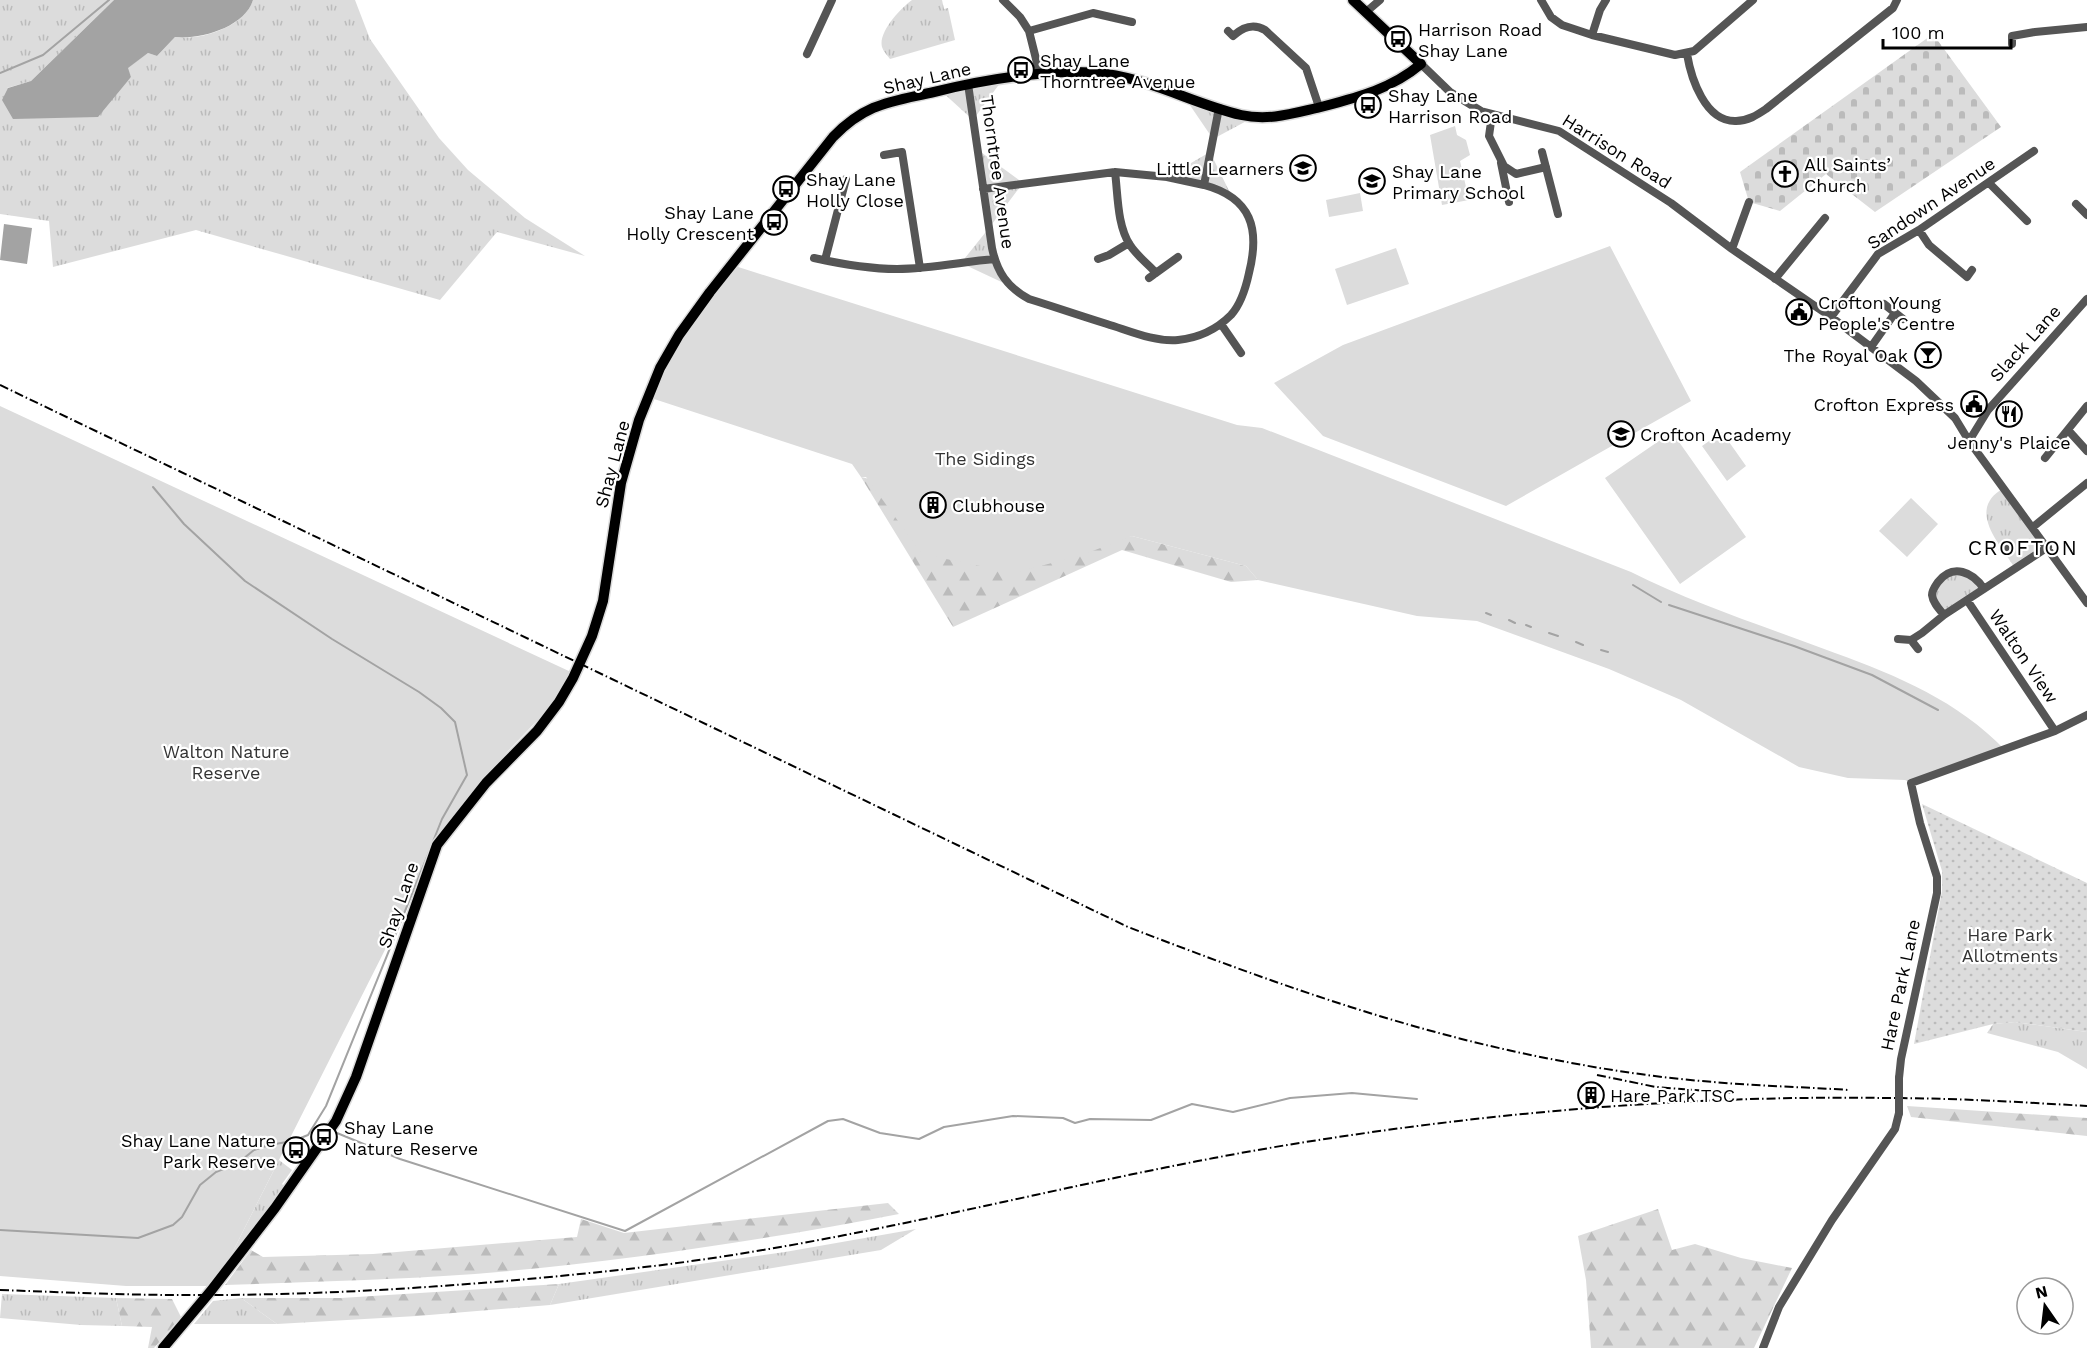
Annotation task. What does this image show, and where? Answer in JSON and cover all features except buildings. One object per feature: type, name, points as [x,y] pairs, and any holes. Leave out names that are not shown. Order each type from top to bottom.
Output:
[{"type":"main road","name":"Harrison Road","points":[[1353,0],[1420,64]]},
{"type":"main road","name":"Shay Lane","points":[[163,1348],[269,1216],[336,1121],[356,1077],[437,845],[486,783],[537,731],[559,702],[592,636],[603,601],[615,509],[630,448],[660,368],[679,335],[710,292],[833,137],[865,110],[885,103],[968,84],[1041,75],[1103,74],[1132,78],[1241,115],[1266,118],[1286,116],[1356,99],[1382,89],[1408,75],[1420,64]]},
{"type":"street","points":[[807,54],[832,0]]},
{"type":"street","points":[[1003,0],[1020,17],[1029,31],[1041,75]]},
{"type":"street","points":[[1366,12],[1380,0]]},
{"type":"street","points":[[1540,0],[1556,22],[1592,35],[1675,55],[1694,51],[1753,0]]},
{"type":"street","points":[[1592,35],[1600,10],[1606,0]]},
{"type":"street","points":[[1687,54],[1692,74],[1708,108],[1723,120],[1744,121],[1766,109],[1893,8],[1897,0]]},
{"type":"street","points":[[1029,31],[1093,13],[1132,22]]},
{"type":"street","points":[[1228,31],[1233,36],[1246,27],[1259,27],[1265,30],[1306,68],[1319,107]]},
{"type":"street","points":[[2010,39],[2035,32],[2087,27]]},
{"type":"street","points":[[812,45],[822,50]]},
{"type":"street","name":"Harrison Road","points":[[1420,64],[1450,92],[1471,105],[1492,115],[1559,131],[1671,203],[1732,249],[1831,317],[1931,394],[1955,418],[1969,441],[2087,603]]},
{"type":"street","name":"Thorntree Avenue","points":[[968,84],[983,189],[994,259],[1002,278],[1019,293],[1029,299],[1155,339],[1178,340],[1201,335],[1221,324],[1232,314],[1246,288],[1254,255],[1255,236],[1250,219],[1243,207],[1223,193],[1204,185],[1167,177],[1115,172],[983,189]]},
{"type":"street","points":[[1204,185],[1220,108]]},
{"type":"street","points":[[1492,115],[1488,136],[1504,166],[1516,174],[1546,167]]},
{"type":"street","points":[[884,155],[902,152],[920,268]]},
{"type":"street","points":[[1542,152],[1558,214]]},
{"type":"street","name":"Sandown Avenue","points":[[1831,317],[1878,254],[1919,230],[2034,152]]},
{"type":"street","points":[[1500,160],[1509,202]]},
{"type":"street","points":[[1115,172],[1121,221],[1129,243],[1153,275],[1178,257]]},
{"type":"street","points":[[825,260],[846,179]]},
{"type":"street","points":[[1989,183],[2024,219],[2031,210]]},
{"type":"street","points":[[843,190],[854,193]]},
{"type":"street","points":[[1732,249],[1749,202]]},
{"type":"street","points":[[2076,204],[2087,215]]},
{"type":"street","points":[[1775,279],[1825,218]]},
{"type":"street","points":[[1919,230],[1929,244],[1967,277],[1972,270]]},
{"type":"street","points":[[1098,259],[1129,243]]},
{"type":"street","points":[[814,258],[860,267],[920,268],[994,259]]},
{"type":"street","name":"Slack Lane","points":[[1969,441],[1988,410],[2087,299]]},
{"type":"street","points":[[1884,304],[1903,319]]},
{"type":"street","points":[[1871,347],[1895,313]]},
{"type":"street","points":[[1221,324],[1241,353]]},
{"type":"street","points":[[2045,459],[2087,406]]},
{"type":"street","points":[[2068,430],[2087,451]]},
{"type":"street","points":[[2033,527],[2087,483]]},
{"type":"street","points":[[1898,639],[1911,640],[1984,588],[2048,547]]},
{"type":"street","points":[[1942,617],[1932,595],[1934,587],[1947,573],[1963,571],[1977,579],[1984,588]]},
{"type":"street","name":"Walton View","points":[[1967,600],[2055,731]]},
{"type":"street","points":[[1911,640],[1918,649]]},
{"type":"street","name":"Hare Park Lane","points":[[1763,1348],[1779,1307],[1832,1220],[1895,1129],[1899,1113],[1901,1059],[1937,892],[1937,877],[1920,823],[1911,783],[2055,731],[2087,716]]},
{"type":"green space","points":[[0,0],[114,0],[31,81],[7,88],[119,90],[131,77],[127,68],[148,53],[157,56],[175,37],[197,37],[231,25],[241,18],[253,0],[355,0],[370,39],[439,138],[468,170],[525,218],[585,256],[497,232],[440,300],[196,230],[53,267],[49,221],[0,214]]},
{"type":"green space","points":[[912,0],[942,0],[944,9],[948,8],[955,40],[890,59],[882,47],[883,34],[897,14]]},
{"type":"green space","points":[[1933,34],[2001,127],[1875,212],[1826,174],[1780,211],[1749,202],[1740,172]]},
{"type":"green space","points":[[1003,79],[973,120],[940,90]]},
{"type":"green space","points":[[1183,95],[1254,117],[1213,139]]},
{"type":"green space","points":[[1455,126],[1457,135],[1466,140],[1470,155],[1460,161],[1469,200],[1442,205],[1430,135]]},
{"type":"green space","points":[[978,150],[1023,183],[989,228]]},
{"type":"green space","points":[[1210,152],[1233,199],[1223,193],[1167,177]]},
{"type":"green space","points":[[1360,193],[1363,211],[1329,217],[1326,200]]},
{"type":"green space","points":[[989,228],[992,248],[1010,286],[961,263]]},
{"type":"green space","points":[[1610,246],[1691,401],[1506,506],[1323,436],[1274,383],[1343,345]]},
{"type":"green space","points":[[1396,248],[1409,284],[1347,305],[1335,269]]},
{"type":"green space","name":"The Sidings","points":[[732,265],[1237,425],[1262,428],[1631,572],[1706,605],[1882,671],[1947,704],[1967,717],[2005,750],[1911,783],[1905,780],[1848,778],[1799,767],[1681,700],[1609,669],[1477,621],[1417,616],[1258,580],[1246,566],[1132,536],[1082,555],[1014,573],[922,554],[866,477],[861,477],[852,464],[648,397],[660,368]]},
{"type":"green space","name":"Walton Nature Reserve","points":[[0,406],[571,672],[554,703],[508,751],[452,817],[229,1259],[207,1286],[126,1286],[0,1276]]},
{"type":"green space","points":[[1672,432],[1746,537],[1680,584],[1605,478]]},
{"type":"green space","points":[[1722,432],[1746,466],[1727,481],[1702,446]]},
{"type":"green space","points":[[861,477],[1126,537],[1132,536],[1246,566],[1258,580],[1231,582],[1122,550],[953,627]]},
{"type":"green space","points":[[2004,488],[2048,547],[2015,568],[1994,537],[1987,516],[1987,506],[1993,496]]},
{"type":"green space","points":[[1911,498],[1938,524],[1907,557],[1879,531]]},
{"type":"green space","points":[[1956,571],[1984,589],[1944,615],[1935,605],[1934,587]]},
{"type":"green space","name":"Hare Park Allotments","points":[[1922,804],[2087,883],[2087,1032],[2015,1022],[1993,1024],[1914,1044],[1942,891],[1942,871]]},
{"type":"green space","points":[[2015,1022],[2087,1032],[2087,1069],[2058,1052],[1987,1033],[1993,1024]]},
{"type":"green space","points":[[1907,1106],[2087,1118],[2087,1136],[1911,1117]]},
{"type":"green space","points":[[279,1160],[292,1170],[282,1184],[284,1186],[229,1259]]},
{"type":"green space","points":[[888,1203],[899,1214],[741,1242],[635,1257],[475,1274],[225,1285],[251,1250],[263,1257],[373,1254],[577,1237],[581,1219],[624,1233]]},
{"type":"green space","points":[[1658,1209],[1672,1250],[1695,1244],[1741,1258],[1792,1268],[1754,1348],[1591,1348],[1586,1280],[1578,1236]]},
{"type":"green space","points":[[916,1229],[881,1250],[550,1305],[559,1284],[785,1252]]},
{"type":"green space","points":[[559,1284],[550,1305],[277,1324],[241,1298],[341,1298]]},
{"type":"green space","points":[[2,1294],[116,1298],[122,1326],[0,1318]]},
{"type":"green space","points":[[116,1298],[172,1299],[181,1317],[154,1348],[148,1348],[152,1327],[122,1326]]},
{"type":"green space","points":[[241,1298],[277,1324],[194,1324],[213,1301]]},
{"type":"shaded area","points":[[114,0],[253,0],[241,18],[220,30],[197,36],[175,37],[157,56],[148,53],[128,68],[131,77],[98,117],[13,119],[2,100],[8,88],[31,81]]},
{"type":"shaded area","points":[[4,224],[32,228],[27,264],[0,260]]},
{"type":"waterway","points":[[0,73],[43,55],[109,0]]},
{"type":"waterway","points":[[153,487],[184,524],[245,581],[332,639],[419,692],[455,722],[467,775],[442,819],[432,844]]},
{"type":"waterway","points":[[1633,585],[1661,602]]},
{"type":"waterway","points":[[1669,605],[1794,646],[1872,675],[1938,710]]},
{"type":"waterway","points":[[1486,613],[1491,615]]},
{"type":"waterway","points":[[1509,620],[1515,623]]},
{"type":"waterway","points":[[1526,625],[1531,627]]},
{"type":"waterway","points":[[1549,633],[1558,636]]},
{"type":"waterway","points":[[1576,642],[1583,645]]},
{"type":"waterway","points":[[1601,650],[1608,652]]},
{"type":"waterway","points":[[0,1230],[138,1238],[173,1225],[182,1217],[200,1185],[216,1172],[238,1163],[254,1150],[308,1135],[326,1106],[429,852]]},
{"type":"waterway","points":[[337,1133],[400,1159],[625,1231],[828,1121],[843,1119],[880,1133],[919,1139],[944,1127],[1013,1116],[1063,1118],[1075,1123],[1090,1119],[1151,1120],[1192,1104],[1233,1112],[1290,1098],[1352,1093],[1417,1099]]},
{"type":"railway","points":[[0,385],[1128,927],[1339,1003],[1392,1020],[1501,1048],[1595,1067],[1674,1078],[1747,1085],[1849,1090]]},
{"type":"railway","points":[[1597,1075],[1656,1087],[1731,1093]]},
{"type":"railway","points":[[0,1290],[158,1295],[358,1291],[477,1283],[654,1266],[734,1255],[892,1226],[1129,1175],[1287,1145],[1435,1124],[1585,1108],[1811,1098],[1936,1099],[2087,1106]]},
{"type":"place","name":"Harrison Road Shay Lane","points":[[1398,39]]},
{"type":"place","name":"Shay Lane Thorntree Avenue","points":[[1021,70]]},
{"type":"place","name":"Shay Lane Harrison Road","points":[[1368,105]]},
{"type":"place","name":"Little Learners","points":[[1303,168]]},
{"type":"place","name":"All Saints’ Church","points":[[1785,174]]},
{"type":"place","name":"Shay Lane Primary School","points":[[1372,181]]},
{"type":"place","name":"Shay Lane Holly Close","points":[[786,189]]},
{"type":"place","name":"Shay Lane Holly Crescent","points":[[774,222]]},
{"type":"place","name":"Crofton Young People's Centre","points":[[1799,312]]},
{"type":"place","name":"The Royal Oak","points":[[1928,355]]},
{"type":"place","name":"Crofton Express","points":[[1974,404]]},
{"type":"place","name":"Jenny's Plaice","points":[[2009,414]]},
{"type":"place","name":"Crofton Academy","points":[[1621,434]]},
{"type":"place","name":"Clubhouse","points":[[933,505]]},
{"type":"place","name":"Hare Park TSC","points":[[1591,1095]]},
{"type":"place","name":"Shay Lane Nature Reserve","points":[[324,1137]]},
{"type":"place","name":"Shay Lane Nature Park Reserve","points":[[296,1150]]},
{"type":"district","name":"CROFTON","points":[[2023,547]]}]
